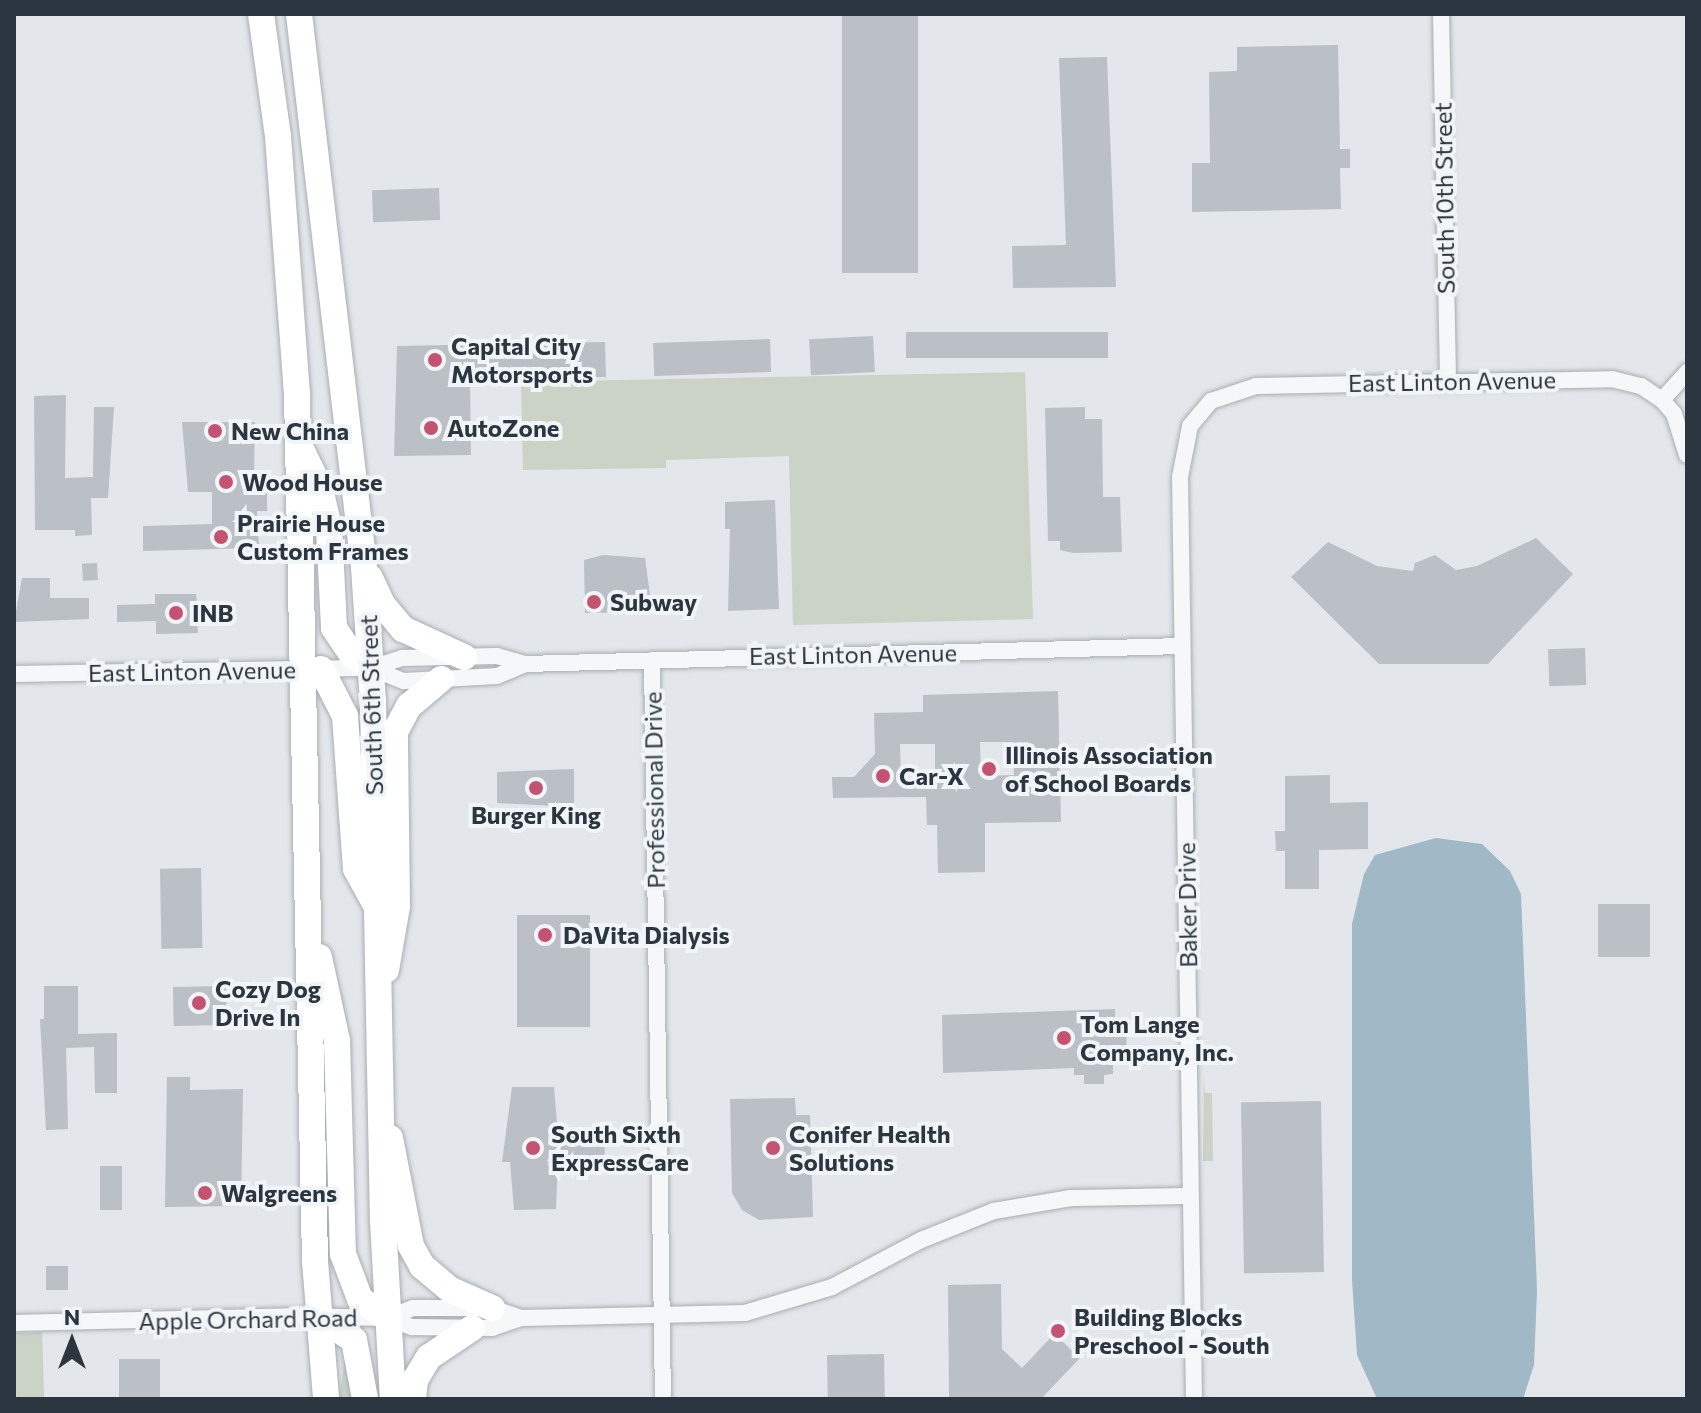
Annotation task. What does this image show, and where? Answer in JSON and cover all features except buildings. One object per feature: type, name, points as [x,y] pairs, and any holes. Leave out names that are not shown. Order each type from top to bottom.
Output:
[{"type":"main road","points":[[261,14],[278,136],[312,669],[307,897],[319,1317],[326,1399]]},
{"type":"main road","name":"South 6th Street","points":[[299,14],[364,567],[371,668],[379,1101],[393,1399]]},
{"type":"main road","points":[[298,444],[320,488],[329,528],[334,628],[353,656],[371,668]]},
{"type":"main road","points":[[364,567],[382,604],[403,629],[464,657]]},
{"type":"main road","points":[[312,669],[345,716],[356,869],[377,906]]},
{"type":"main road","points":[[378,997],[395,937],[395,732],[409,706],[441,679]]},
{"type":"main road","points":[[307,897],[337,1041],[343,1254],[360,1299],[387,1318]]},
{"type":"main road","points":[[379,1101],[403,1183],[411,1246],[422,1266],[451,1290],[492,1308]]},
{"type":"main road","points":[[319,1317],[354,1340],[365,1399]]},
{"type":"main road","points":[[413,1399],[415,1380],[429,1357],[472,1328]]},
{"type":"street","name":"South 10th Street","points":[[1441,14],[1448,381]]},
{"type":"street","points":[[1687,372],[1662,400],[1674,414],[1687,455]]},
{"type":"street","name":"East Linton Avenue","points":[[1198,414],[1227,392],[1256,386],[1612,379],[1641,386],[1662,400]]},
{"type":"street","name":"Baker Drive","points":[[1194,1399],[1180,465],[1185,438],[1198,414]]},
{"type":"street","name":"East Linton Avenue","points":[[14,674],[371,668],[402,658],[497,656],[525,664],[1182,646]]},
{"type":"street","name":"Professional Drive","points":[[652,660],[663,1399]]},
{"type":"street","name":"East Linton Avenue","points":[[371,668],[404,681],[497,676],[525,664]]},
{"type":"street","name":"Apple Orchard Road","points":[[14,1323],[319,1317],[387,1318],[412,1327],[472,1328],[521,1318],[663,1318],[745,1313],[801,1300],[921,1240],[1013,1206],[1071,1198],[1191,1196]]},
{"type":"street","name":"Apple Orchard Road","points":[[387,1318],[413,1308],[492,1308],[521,1318]]},
{"type":"green space","points":[[1025,372],[1033,619],[793,625],[789,456],[666,460],[666,468],[523,470],[521,382]]},
{"type":"green space","points":[[1204,1076],[1205,1093],[1212,1093],[1213,1161],[1203,1161]]},
{"type":"green space","points":[[42,1332],[44,1399],[16,1399],[14,1333]]},
{"type":"green space","points":[[346,1351],[360,1399],[339,1399]]},
{"type":"water","points":[[1436,838],[1482,844],[1510,871],[1521,894],[1537,1290],[1534,1365],[1523,1399],[1377,1399],[1357,1355],[1352,1280],[1352,924],[1364,874],[1375,855]]},
{"type":"place","name":"Capital City Motorsports","points":[[435,360]]},
{"type":"place","name":"AutoZone","points":[[431,428]]},
{"type":"place","name":"New China","points":[[215,431]]},
{"type":"place","name":"Wood House","points":[[226,482]]},
{"type":"place","name":"Prairie House Custom Frames","points":[[221,537]]},
{"type":"place","name":"Subway","points":[[594,602]]},
{"type":"place","name":"INB","points":[[176,613]]},
{"type":"place","name":"Illinois Association of School Boards","points":[[989,769]]},
{"type":"place","name":"Car-X","points":[[883,776]]},
{"type":"place","name":"Burger King","points":[[536,788]]},
{"type":"place","name":"DaVita Dialysis","points":[[545,935]]},
{"type":"place","name":"Cozy Dog Drive In","points":[[199,1003]]},
{"type":"place","name":"Tom Lange Company, Inc.","points":[[1064,1038]]},
{"type":"place","name":"South Sixth ExpressCare","points":[[533,1148]]},
{"type":"place","name":"Conifer Health Solutions","points":[[773,1148]]},
{"type":"place","name":"Walgreens","points":[[205,1193]]},
{"type":"place","name":"Building Blocks Preschool - South","points":[[1058,1331]]}]
